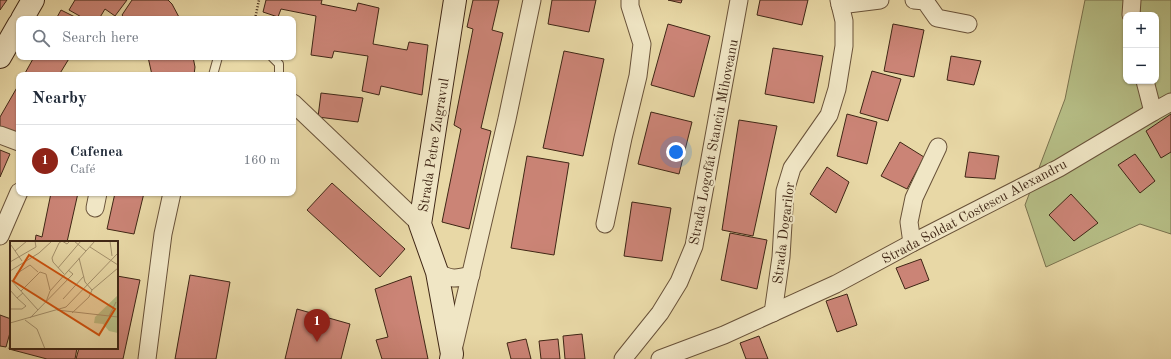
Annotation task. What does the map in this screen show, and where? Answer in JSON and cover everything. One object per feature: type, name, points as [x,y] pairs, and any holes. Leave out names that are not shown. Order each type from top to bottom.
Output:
[{"type":"street","points":[[24,16],[33,0]]},
{"type":"street","name":"Strada Petre Zugravul","points":[[452,357],[438,272],[420,224],[455,0]]},
{"type":"street","points":[[452,357],[507,119],[532,0]]},
{"type":"street","points":[[605,224],[638,76],[642,44],[630,6],[630,0]]},
{"type":"street","name":"Strada Logofăt Stanciu Mihoveanu","points":[[624,359],[660,313],[679,282],[694,246],[739,0]]},
{"type":"street","points":[[840,3],[880,0]]},
{"type":"street","points":[[914,0],[925,1],[937,18],[968,24]]},
{"type":"street","points":[[1131,12],[1132,0]]},
{"type":"street","name":"Strada Dogarilor","points":[[773,313],[781,257],[785,191],[792,168],[829,115],[837,89],[844,46],[844,21],[840,3]]},
{"type":"street","points":[[0,57],[16,29]]},
{"type":"street","points":[[1146,84],[1153,112]]},
{"type":"street","name":"Strada Soldat Costescu Alexandru","points":[[660,359],[724,335],[836,284],[912,243],[1059,168],[1171,102]]},
{"type":"street","points":[[296,106],[420,224]]},
{"type":"street","points":[[0,135],[16,141]]},
{"type":"street","points":[[912,243],[908,222],[914,198],[938,147]]},
{"type":"street","points":[[0,236],[17,196]]},
{"type":"street","points":[[147,359],[163,234],[171,196]]},
{"type":"street","points":[[438,272],[446,277],[456,279],[471,275]]},
{"type":"lane","points":[[214,72],[217,60]]},
{"type":"lane","points":[[275,60],[279,64],[279,72]]},
{"type":"path","points":[[256,16],[259,0]]},
{"type":"green space","points":[[1085,0],[1171,0],[1171,234],[1140,224],[1046,267],[1025,205],[1065,99]]},
{"type":"building","points":[[0,0],[7,0],[0,10]]},
{"type":"building","points":[[75,0],[127,0],[115,16],[105,9],[101,16],[80,16],[69,10]]},
{"type":"building","points":[[132,0],[168,0],[178,16],[123,16]]},
{"type":"building","points":[[266,0],[322,0],[321,4],[356,11],[358,3],[379,8],[373,44],[407,50],[409,42],[428,45],[422,95],[381,86],[379,95],[362,91],[368,56],[334,51],[332,58],[311,55],[316,16],[281,9],[278,16],[263,12]]},
{"type":"building","points":[[473,0],[499,0],[492,30],[503,33],[481,128],[491,131],[469,229],[442,222],[461,129],[454,125],[473,29],[467,27]]},
{"type":"building","points":[[552,0],[596,0],[589,32],[548,24]]},
{"type":"building","points":[[668,0],[682,0],[681,3]]},
{"type":"building","points":[[760,0],[808,0],[802,25],[757,15]]},
{"type":"building","points":[[61,10],[73,16],[58,16]]},
{"type":"building","points":[[668,24],[710,36],[694,97],[651,85]]},
{"type":"building","points":[[893,24],[924,30],[914,77],[884,71]]},
{"type":"building","points":[[773,48],[823,56],[814,103],[765,94]]},
{"type":"building","points":[[564,51],[604,59],[583,156],[543,148]]},
{"type":"building","points":[[951,56],[981,61],[974,85],[947,80]]},
{"type":"building","points":[[32,60],[68,60],[61,72],[26,72]]},
{"type":"building","points":[[149,60],[194,60],[195,67],[194,72],[151,72]]},
{"type":"building","points":[[872,71],[901,79],[888,121],[860,113]]},
{"type":"building","points":[[16,89],[16,135],[0,127],[0,117]]},
{"type":"building","points":[[321,93],[363,98],[358,122],[318,117]]},
{"type":"building","points":[[651,112],[692,122],[679,174],[638,164]]},
{"type":"building","points":[[847,114],[877,122],[867,164],[837,156]]},
{"type":"building","points":[[1171,114],[1171,152],[1161,158],[1146,131]]},
{"type":"building","points":[[739,120],[777,126],[753,236],[722,230]]},
{"type":"building","points":[[900,142],[924,157],[907,189],[881,176]]},
{"type":"building","points":[[0,150],[10,154],[0,177]]},
{"type":"building","points":[[969,152],[999,156],[995,179],[965,177]]},
{"type":"building","points":[[1135,154],[1155,181],[1140,193],[1118,165]]},
{"type":"building","points":[[527,156],[569,163],[554,255],[511,248]]},
{"type":"building","points":[[827,167],[849,182],[836,213],[810,194]]},
{"type":"building","points":[[332,183],[405,249],[380,277],[307,210]]},
{"type":"building","points":[[1071,194],[1098,223],[1074,241],[1049,215]]},
{"type":"building","points":[[50,196],[77,196],[67,241],[35,241],[36,235],[42,237]]},
{"type":"building","points":[[114,196],[143,196],[134,234],[107,229]]},
{"type":"building","points":[[632,202],[671,208],[662,261],[624,256]]},
{"type":"building","points":[[730,233],[767,240],[757,289],[721,280]]},
{"type":"building","points":[[921,259],[929,280],[905,289],[896,268]]},
{"type":"building","points":[[190,275],[230,282],[216,359],[175,359]]},
{"type":"building","points":[[118,276],[140,280],[123,359],[76,359],[79,349],[118,349]]},
{"type":"building","points":[[411,276],[428,359],[382,359],[376,340],[388,337],[375,289]]},
{"type":"building","points":[[847,294],[857,325],[837,332],[826,301]]},
{"type":"building","points":[[297,309],[350,324],[341,359],[285,359]]},
{"type":"building","points":[[0,315],[10,319],[10,333],[6,347],[0,346]]},
{"type":"building","points":[[582,334],[585,359],[565,359],[563,336]]},
{"type":"building","points":[[759,336],[768,359],[746,359],[740,343]]},
{"type":"building","points":[[526,339],[531,359],[511,359],[507,343]]},
{"type":"building","points":[[558,339],[560,359],[541,359],[539,341]]},
{"type":"building","points":[[10,344],[10,349],[77,349],[75,359],[47,359],[9,349]]},
{"type":"place","name":"Cafenea","points":[[317,342]]}]
